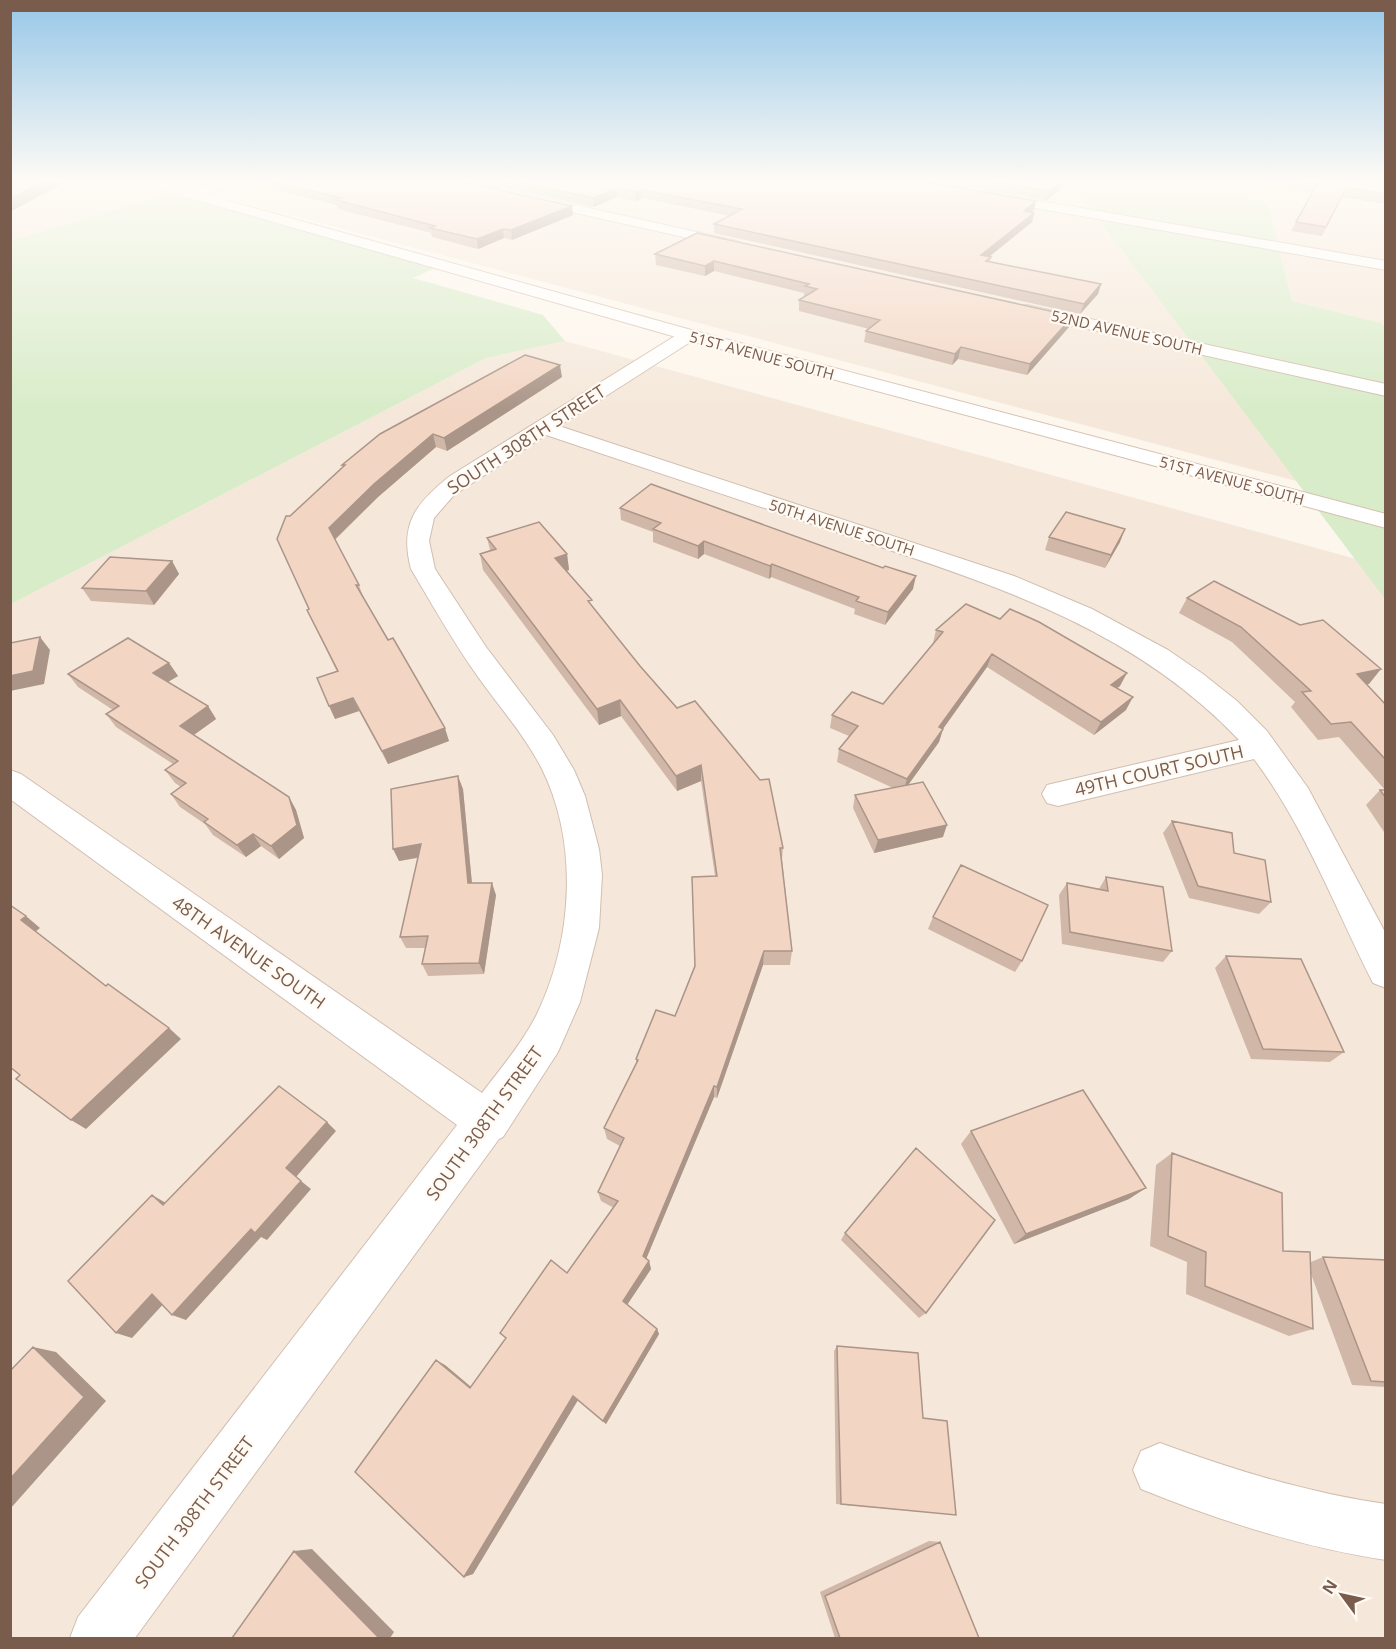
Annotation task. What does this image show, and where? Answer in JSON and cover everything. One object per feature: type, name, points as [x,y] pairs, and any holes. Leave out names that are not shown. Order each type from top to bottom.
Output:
[{"type":"street","name":"51ST AVENUE SOUTH","points":[[414,257],[689,335],[1386,521]]},
{"type":"street","points":[[1335,257],[1386,266]]},
{"type":"street","name":"52ND AVENUE SOUTH","points":[[1012,306],[1386,390]]},
{"type":"street","name":"SOUTH 308TH STREET","points":[[99,1638],[488,1122],[548,1032],[578,952],[585,913],[585,872],[578,826],[557,768],[457,625],[423,569],[416,540],[418,526],[425,512],[448,488],[689,335]]},
{"type":"street","name":"50TH AVENUE SOUTH","points":[[543,427],[1005,581],[1066,606],[1134,642],[1211,697],[1261,746],[1299,801],[1386,971]]},
{"type":"street","name":"49TH COURT SOUTH","points":[[1058,794],[1261,746]]},
{"type":"street","name":"48TH AVENUE SOUTH","points":[[10,782],[488,1122]]},
{"type":"street","points":[[1160,1470],[1234,1497],[1296,1515],[1346,1527],[1386,1532]]},
{"type":"shaded area","points":[[449,257],[1128,257],[1296,481]]},
{"type":"shaded area","points":[[1281,257],[1385,257],[1385,327],[1381,323],[1292,301]]},
{"type":"shaded area","points":[[565,341],[1356,559],[1386,599],[1385,1638],[11,1638],[11,604],[486,358]]},
{"type":"green space","points":[[11,257],[414,257],[442,265],[413,278],[543,315],[565,341],[486,358],[11,604]]},
{"type":"green space","points":[[1127,257],[1281,257],[1292,301],[1381,323],[1385,327],[1385,599]]},
{"type":"building","points":[[667,257],[806,257],[1073,316],[1030,364],[961,347],[955,354],[866,331],[880,320],[799,300],[817,289],[805,286],[809,284],[714,261],[705,266]]},
{"type":"building","points":[[866,257],[991,257],[986,261],[1101,284],[1084,304]]},
{"type":"building","points":[[525,355],[560,365],[444,438],[433,434],[374,484],[329,528],[359,585],[356,585],[388,640],[393,638],[445,728],[382,751],[353,698],[329,706],[317,678],[338,671],[307,610],[309,609],[277,539],[286,516],[290,516],[345,465],[342,465],[380,434]]},
{"type":"building","points":[[651,484],[883,568],[885,566],[916,576],[888,612],[856,601],[859,597],[772,564],[770,566],[704,541],[698,546],[653,529],[661,523],[620,508]]},
{"type":"building","points":[[1066,512],[1125,529],[1111,555],[1049,537]]},
{"type":"building","points":[[539,522],[567,554],[555,558],[592,600],[588,601],[640,666],[677,708],[695,701],[760,780],[769,779],[783,848],[780,848],[792,951],[764,951],[717,1087],[714,1086],[643,1256],[649,1261],[623,1301],[657,1329],[603,1421],[573,1396],[464,1577],[355,1472],[436,1360],[470,1388],[506,1338],[500,1333],[551,1260],[567,1273],[618,1201],[598,1192],[624,1138],[604,1128],[638,1060],[636,1059],[656,1010],[675,1016],[695,966],[692,877],[717,876],[701,765],[676,776],[620,700],[597,709],[480,554],[496,549],[487,538]]},
{"type":"building","points":[[110,557],[172,561],[146,591],[82,588]]},
{"type":"building","points":[[1214,581],[1300,625],[1323,620],[1381,669],[1357,674],[1386,705],[1386,760],[1351,722],[1331,724],[1302,692],[1311,691],[1241,627],[1187,598]]},
{"type":"building","points":[[966,604],[1000,619],[1010,609],[1039,622],[1127,673],[1111,685],[1133,697],[1101,722],[992,654],[939,727],[943,729],[907,779],[839,749],[858,726],[832,715],[852,692],[883,704],[943,632],[936,630]]},
{"type":"building","points":[[40,637],[33,671],[10,676],[10,643]]},
{"type":"building","points":[[128,638],[169,663],[153,673],[208,706],[180,726],[289,797],[297,825],[271,846],[253,834],[237,845],[204,822],[208,819],[171,794],[186,783],[165,770],[178,761],[106,714],[119,706],[68,674]]},
{"type":"building","points":[[458,776],[468,883],[492,883],[479,963],[422,964],[428,936],[400,937],[421,844],[393,849],[391,789]]},
{"type":"building","points":[[923,782],[947,825],[878,840],[855,795]]},
{"type":"building","points":[[1380,790],[1386,790],[1386,798]]},
{"type":"building","points":[[1172,821],[1232,833],[1234,853],[1265,860],[1271,902],[1198,886]]},
{"type":"building","points":[[961,865],[1048,905],[1022,961],[933,917]]},
{"type":"building","points":[[1106,877],[1163,887],[1172,951],[1070,932],[1067,883],[1108,891]]},
{"type":"building","points":[[10,905],[26,916],[21,920],[106,986],[108,984],[169,1028],[71,1120],[16,1079],[20,1075],[10,1067]]},
{"type":"building","points":[[1226,956],[1301,959],[1344,1052],[1263,1049]]},
{"type":"building","points":[[279,1086],[327,1122],[286,1168],[301,1181],[255,1233],[251,1229],[172,1315],[152,1294],[116,1333],[68,1281],[152,1195],[163,1205]]},
{"type":"building","points":[[1083,1090],[1146,1188],[1026,1234],[971,1131]]},
{"type":"building","points":[[916,1148],[995,1220],[926,1313],[845,1233]]},
{"type":"building","points":[[1172,1153],[1282,1193],[1283,1251],[1310,1252],[1313,1329],[1205,1286],[1206,1252],[1168,1236]]},
{"type":"building","points":[[1323,1257],[1386,1260],[1386,1382],[1371,1381]]},
{"type":"building","points":[[837,1346],[918,1353],[923,1418],[947,1421],[956,1515],[841,1504]]},
{"type":"building","points":[[33,1347],[84,1397],[10,1479],[10,1371]]},
{"type":"building","points":[[940,1542],[979,1638],[840,1638],[825,1596]]},
{"type":"building","points":[[294,1551],[379,1638],[232,1638]]}]
